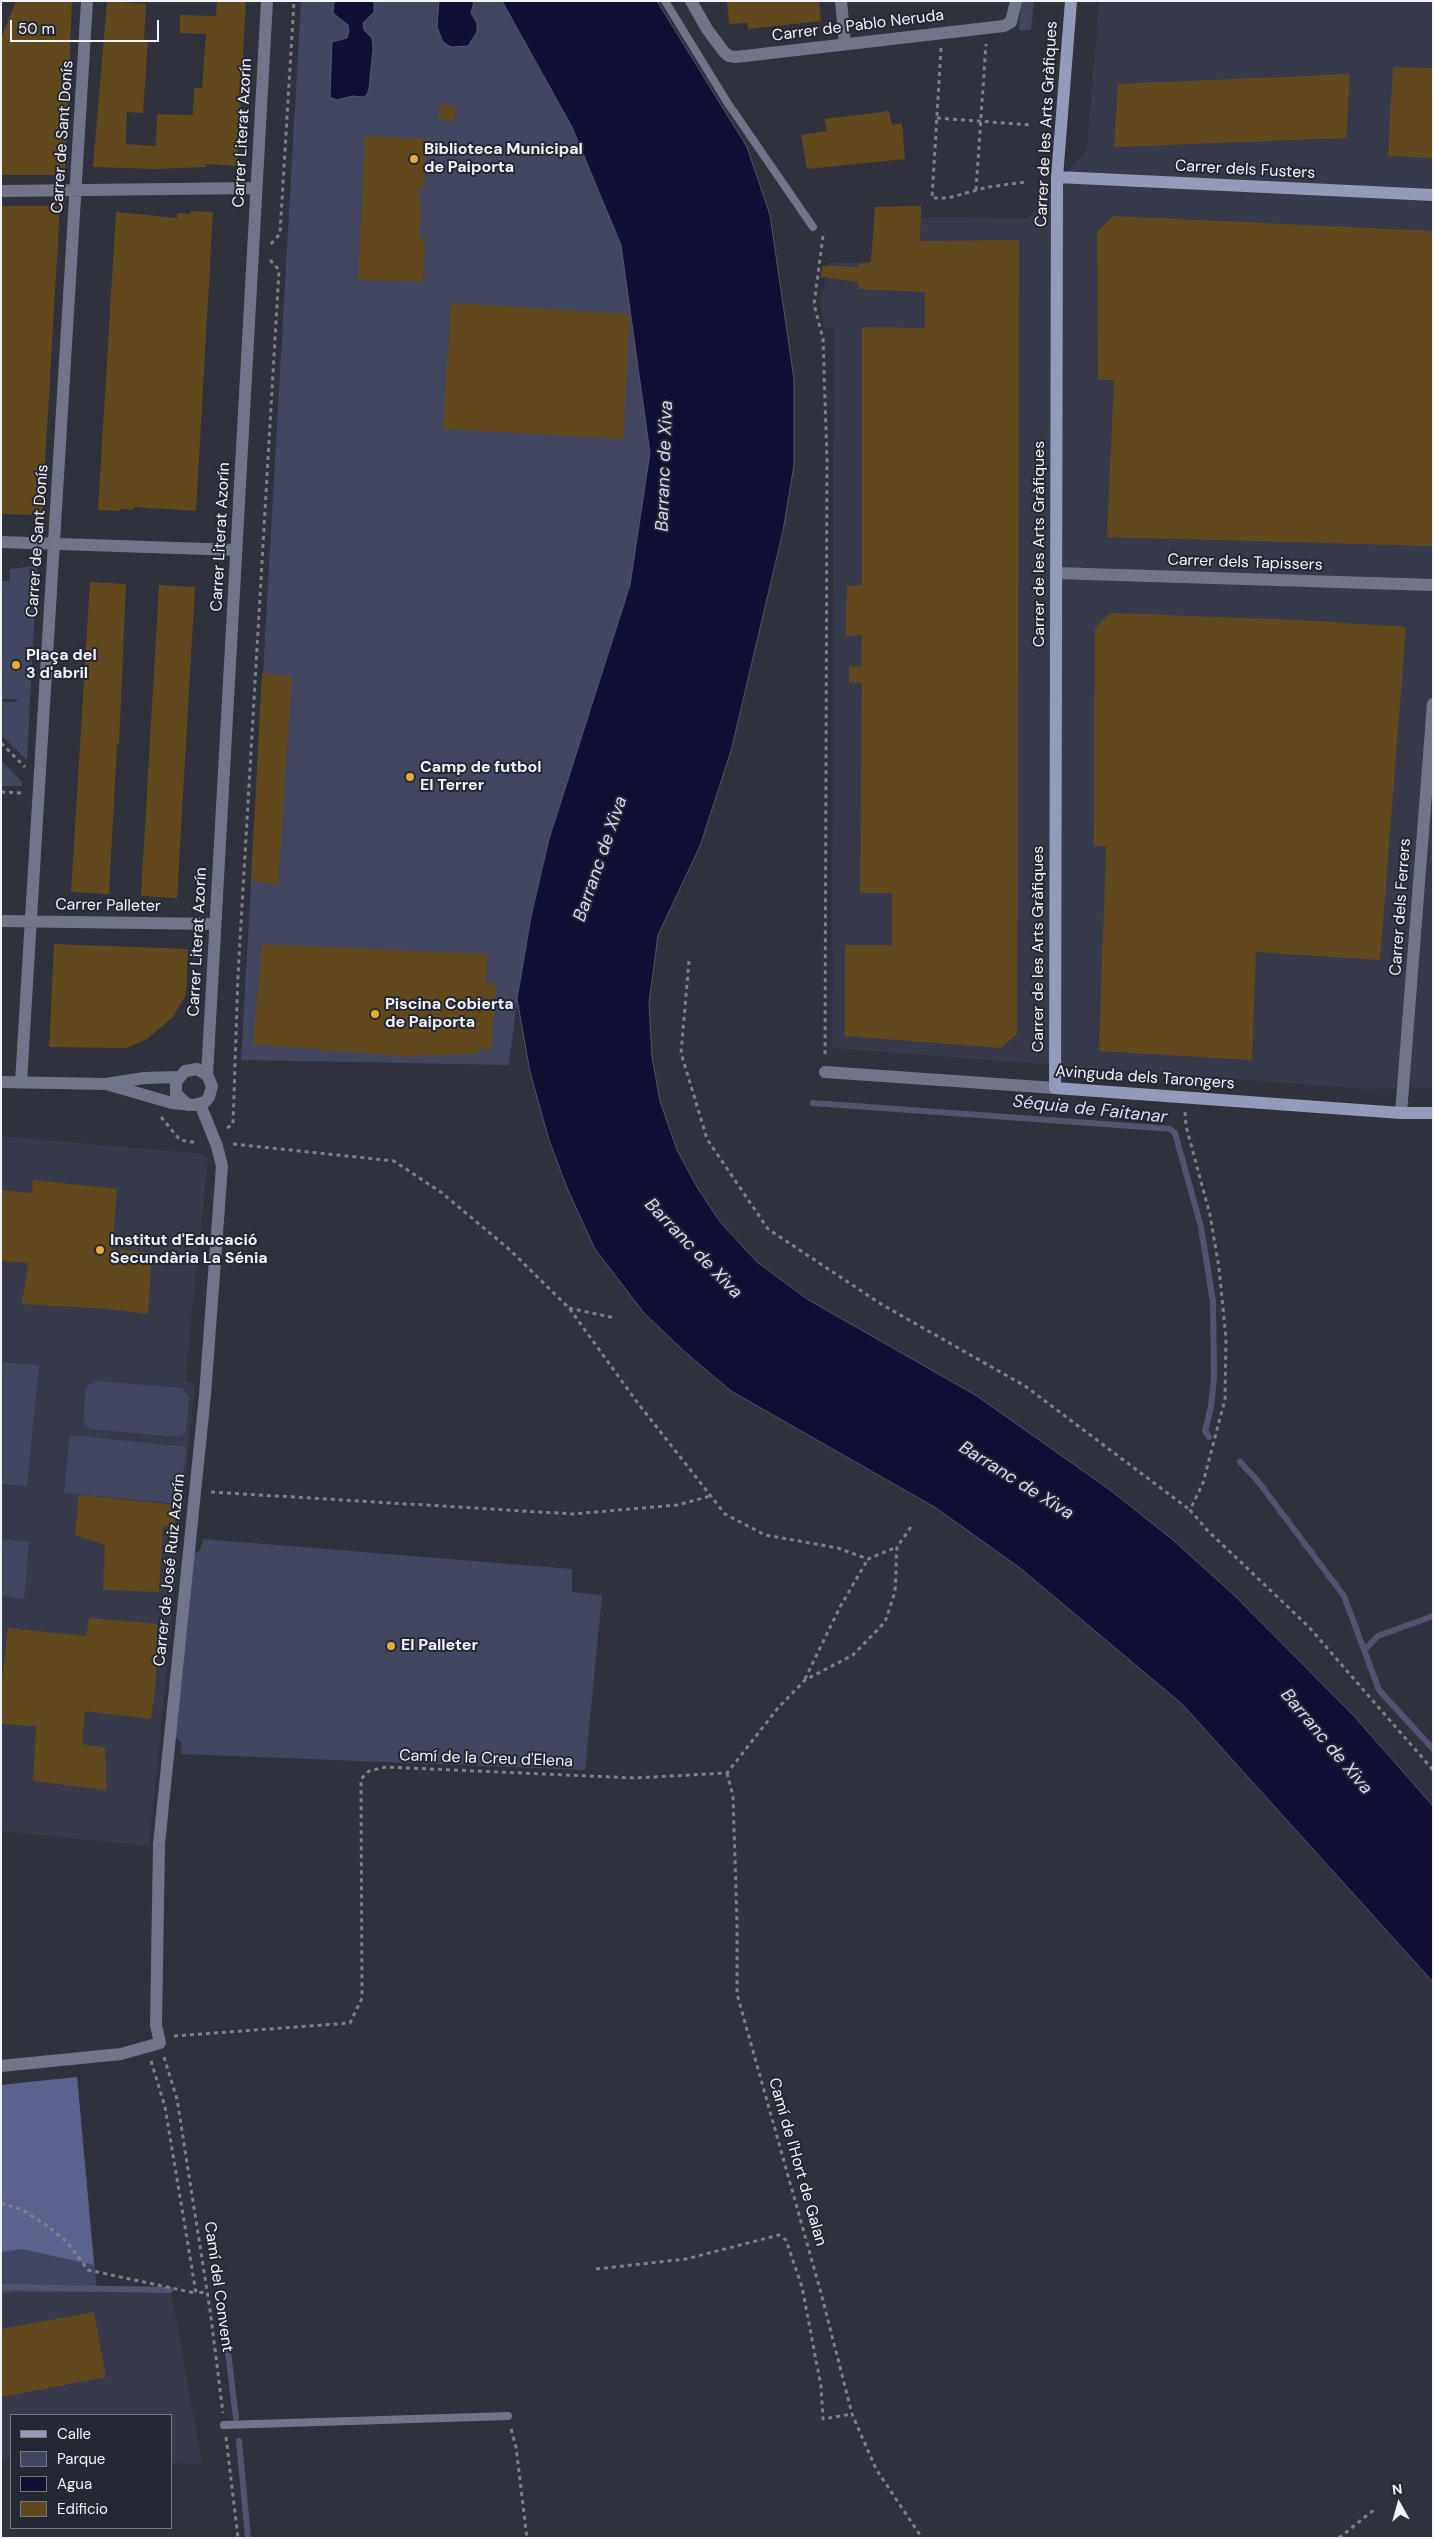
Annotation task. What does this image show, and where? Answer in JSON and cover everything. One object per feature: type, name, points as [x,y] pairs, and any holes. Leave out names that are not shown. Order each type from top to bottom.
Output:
[{"type":"street","name":"Carrer de Sant Donís","points":[[21,1082],[87,1]]},
{"type":"street","name":"Carrer Literat Azorín","points":[[207,1075],[267,1]]},
{"type":"street","name":"Carrer de Pablo Neruda","points":[[691,1],[724,52],[729,56],[736,57],[1004,26],[1011,22],[1016,1]]},
{"type":"street","points":[[841,1],[845,44]]},
{"type":"street","name":"Carrer de les Arts Gràfiques","points":[[1055,1088],[1057,177],[1071,1]]},
{"type":"street","name":"Carrer dels Fusters","points":[[1057,177],[1433,195]]},
{"type":"street","points":[[1,191],[256,188]]},
{"type":"street","points":[[1,542],[236,550]]},
{"type":"street","name":"Carrer dels Tapissers","points":[[1056,573],[1433,585]]},
{"type":"street","name":"Carrer dels Ferrers","points":[[1401,1113],[1433,704]]},
{"type":"street","name":"Carrer Palleter","points":[[1,921],[215,924]]},
{"type":"street","points":[[1,1082],[106,1084],[144,1078],[178,1077],[191,1069],[197,1069],[207,1075],[212,1086],[212,1092],[209,1097],[194,1105],[172,1103],[106,1084]]},
{"type":"street","name":"Avinguda dels Tarongers","points":[[826,1072],[1401,1113],[1433,1113]]},
{"type":"street","points":[[178,1077],[175,1088],[176,1094],[194,1105]]},
{"type":"street","name":"Carrer de José Ruiz Azorín","points":[[160,2043],[156,2025],[159,1844],[205,1395],[222,1166],[215,1142],[194,1105]]},
{"type":"street","points":[[1,2066],[121,2054],[160,2043]]},
{"type":"lane","points":[[665,1],[726,102],[813,227]]},
{"type":"lane","points":[[224,2425],[508,2416]]},
{"type":"path","points":[[235,1051],[279,270],[271,261],[271,242],[280,234],[294,1]]},
{"type":"path","points":[[942,33],[932,198],[948,198],[976,190],[1026,182]]},
{"type":"path","points":[[976,190],[986,41]]},
{"type":"path","points":[[936,118],[1031,125]]},
{"type":"path","points":[[813,227],[824,237],[814,304],[823,338],[827,460],[824,986],[826,1072]]},
{"type":"path","points":[[1,744],[28,770]]},
{"type":"path","points":[[1,792],[27,793]]},
{"type":"path","points":[[689,961],[681,1053],[707,1139],[768,1229],[881,1304],[1025,1386],[1190,1510],[1207,1530],[1308,1626],[1433,1770]]},
{"type":"path","points":[[1184,1097],[1186,1126],[1210,1215],[1219,1268],[1226,1338],[1225,1400],[1203,1483],[1190,1510]]},
{"type":"path","points":[[215,1142],[394,1161],[450,1199],[510,1250],[569,1308],[637,1402],[725,1514],[765,1535],[838,1548],[868,1558],[897,1547]]},
{"type":"path","points":[[569,1308],[615,1318]]},
{"type":"path","points":[[194,1491],[573,1514],[677,1505],[711,1496]]},
{"type":"path","points":[[805,1680],[853,1655],[884,1622],[895,1592],[897,1547],[913,1524]]},
{"type":"path","points":[[727,1773],[778,1708],[805,1680],[840,1607],[868,1558]]},
{"type":"path","name":"Camí de la Creu d'Elena","points":[[160,2043],[173,2036],[350,2024],[362,1998],[361,1779],[369,1771],[386,1767],[634,1778],[727,1773]]},
{"type":"path","name":"Camí de l'Hort de Galan","points":[[727,1773],[733,1796],[738,1923],[737,1994],[821,2294],[852,2414],[876,2469],[922,2538]]},
{"type":"path","name":"Camí del Convent","points":[[160,2043],[177,2099],[207,2292],[238,2538]]},
{"type":"path","points":[[141,2061],[150,2060],[165,2107],[196,2293]]},
{"type":"path","points":[[1,2203],[21,2209],[46,2225],[67,2242],[88,2270],[196,2293],[207,2292]]},
{"type":"path","points":[[596,2269],[686,2259],[779,2235],[786,2240],[802,2286],[821,2386],[823,2419],[852,2414]]},
{"type":"path","points":[[508,2416],[516,2447],[526,2538]]},
{"type":"path","points":[[1339,2538],[1375,2509]]},
{"type":"shaded area","points":[[1099,1],[1433,1],[1433,1088],[1364,1089],[832,1048],[834,328],[824,328],[820,304],[829,263],[871,262],[875,207],[921,206],[921,217],[1028,218],[1087,149]]},
{"type":"shaded area","points":[[1,1136],[204,1154],[208,1159],[185,1381],[195,1384],[149,1846],[1,1831]]},
{"type":"shaded area","points":[[77,2077],[94,2265],[22,2249],[1,2252],[1,2085]]},
{"type":"shaded area","points":[[171,2291],[202,2464],[172,2463],[172,2414],[10,2414],[10,2458],[1,2457],[1,2294],[18,2292]]},
{"type":"green space","points":[[301,1],[502,1],[572,127],[621,245],[650,453],[630,585],[549,839],[531,917],[517,999],[509,1065],[241,1060]]},
{"type":"green space","points":[[1021,1],[1034,1],[1031,30],[1019,30]]},
{"type":"green space","name":"Plaça del 3 d'abril","points":[[37,566],[27,760],[3,737],[1,725],[1,702],[17,702],[16,699],[1,699],[1,581],[10,581],[9,569]]},
{"type":"green space","points":[[1,760],[22,782],[22,786],[1,786]]},
{"type":"green space","points":[[1,1362],[39,1365],[27,1486],[1,1484]]},
{"type":"green space","points":[[96,1381],[182,1388],[189,1397],[186,1432],[183,1436],[178,1437],[90,1429],[85,1425],[83,1419],[86,1387]]},
{"type":"green space","points":[[70,1435],[186,1447],[180,1504],[64,1493]]},
{"type":"green space","points":[[1,1539],[29,1542],[24,1599],[1,1596]]},
{"type":"green space","name":"El Palleter","points":[[203,1539],[572,1569],[572,1592],[602,1595],[585,1770],[181,1754],[182,1743],[175,1737],[194,1554],[200,1550]]},
{"type":"green space","points":[[77,2077],[97,2292],[18,2292],[1,2294],[1,2085]]},
{"type":"water","points":[[334,1],[374,1],[374,12],[363,23],[364,30],[372,38],[373,49],[369,88],[367,95],[363,97],[352,96],[337,100],[330,97],[332,42],[347,38],[349,31],[348,25],[333,13]]},
{"type":"water","points":[[439,1],[474,1],[471,13],[477,23],[477,32],[468,46],[451,47],[443,42],[437,27]]},
{"type":"water","name":"Barranc de Xiva","points":[[502,1],[657,1],[747,147],[770,215],[794,379],[794,465],[783,531],[731,751],[700,846],[658,935],[649,1003],[652,1057],[660,1101],[677,1150],[697,1187],[720,1222],[757,1262],[807,1299],[977,1396],[1110,1490],[1173,1540],[1234,1595],[1354,1716],[1433,1806],[1433,1982],[1182,1704],[1020,1568],[936,1508],[731,1391],[685,1352],[644,1313],[595,1249],[567,1188],[549,1140],[530,1072],[517,999],[531,917],[549,839],[630,585],[650,453],[621,245],[572,127]]},
{"type":"building","points":[[16,1],[72,1],[65,175],[1,175],[1,39]]},
{"type":"building","points":[[107,1],[146,4],[144,40],[148,40],[143,113],[127,112],[126,144],[156,146],[157,114],[193,115],[194,88],[202,88],[206,34],[180,33],[180,15],[216,16],[217,1],[246,1],[237,166],[206,164],[206,167],[155,169],[93,167]]},
{"type":"building","points":[[727,1],[819,1],[821,21],[748,29],[747,23],[729,24]]},
{"type":"building","points":[[1393,67],[1433,68],[1433,158],[1388,156]]},
{"type":"building","points":[[1350,74],[1346,138],[1114,147],[1118,84]]},
{"type":"building","points":[[440,104],[456,106],[455,121],[439,120]]},
{"type":"building","points":[[889,111],[892,125],[902,123],[905,159],[807,169],[801,135],[827,131],[824,119]]},
{"type":"building","points":[[365,136],[427,139],[424,188],[418,187],[421,208],[419,238],[425,238],[423,282],[358,280]]},
{"type":"building","points":[[1,206],[60,206],[42,515],[1,514]]},
{"type":"building","points":[[921,206],[920,241],[1019,240],[1017,1034],[1001,1048],[845,1036],[845,945],[892,945],[892,893],[860,893],[862,683],[849,682],[849,666],[861,667],[862,635],[846,636],[847,586],[862,585],[862,327],[925,328],[925,292],[858,289],[858,282],[821,277],[822,266],[859,267],[859,264],[871,262],[875,207]]},
{"type":"building","points":[[190,211],[213,212],[196,511],[134,507],[134,510],[98,510],[116,212],[177,218],[177,213],[190,214]]},
{"type":"building","points":[[1113,216],[1433,231],[1433,546],[1107,537],[1114,380],[1098,380],[1097,232]]},
{"type":"building","points":[[451,303],[630,314],[623,439],[443,429]]},
{"type":"building","points":[[90,582],[126,584],[119,745],[117,744],[109,894],[71,892]]},
{"type":"building","points":[[159,585],[195,587],[177,898],[141,896]]},
{"type":"building","points":[[1111,613],[1298,620],[1406,627],[1380,960],[1256,952],[1252,1060],[1099,1051],[1106,846],[1094,846],[1095,628]]},
{"type":"building","points":[[262,673],[292,677],[278,884],[251,881]]},
{"type":"building","points":[[54,944],[188,949],[186,995],[173,1017],[147,1039],[127,1048],[49,1047]]},
{"type":"building","name":"Piscina Cobierta de Paiporta","points":[[262,944],[488,954],[485,982],[496,984],[491,1050],[479,1048],[477,1054],[399,1056],[253,1044]]},
{"type":"building","points":[[33,1180],[117,1189],[112,1249],[152,1253],[148,1314],[108,1309],[22,1304],[28,1263],[1,1261],[1,1190],[32,1193]]},
{"type":"building","points":[[79,1495],[177,1505],[174,1527],[163,1526],[159,1592],[103,1590],[105,1545],[75,1535]]},
{"type":"building","points":[[89,1618],[157,1624],[156,1680],[151,1719],[85,1711],[82,1744],[105,1748],[106,1790],[33,1781],[36,1726],[1,1724],[1,1689],[8,1628],[86,1636]]},
{"type":"building","points":[[94,2312],[106,2377],[1,2397],[1,2329]]},
{"type":"waterway","name":"Séquia de Faitanar","points":[[813,1103],[1159,1128],[1170,1129],[1175,1133],[1201,1227],[1213,1302],[1214,1378],[1211,1407],[1205,1431],[1209,1437]]},
{"type":"waterway","name":"Séquia de Faitanar","points":[[1240,1462],[1257,1480],[1344,1596],[1379,1690],[1433,1749]]},
{"type":"waterway","points":[[1365,1649],[1378,1636],[1433,1616]]},
{"type":"waterway","points":[[1,2287],[170,2290]]},
{"type":"waterway","points":[[226,2335],[236,2418]]},
{"type":"waterway","points":[[239,2441],[248,2538]]},
{"type":"place","name":"Biblioteca Municipal de Paiporta","points":[[414,159]]},
{"type":"place","name":"Plaça del 3 d'abril","points":[[16,665]]},
{"type":"place","name":"Camp de futbol El Terrer","points":[[410,777]]},
{"type":"place","name":"Piscina Cobierta de Paiporta","points":[[375,1014]]},
{"type":"place","name":"Institut d'Educació Secundària La Sénia","points":[[100,1250]]},
{"type":"place","name":"El Palleter","points":[[391,1646]]}]
